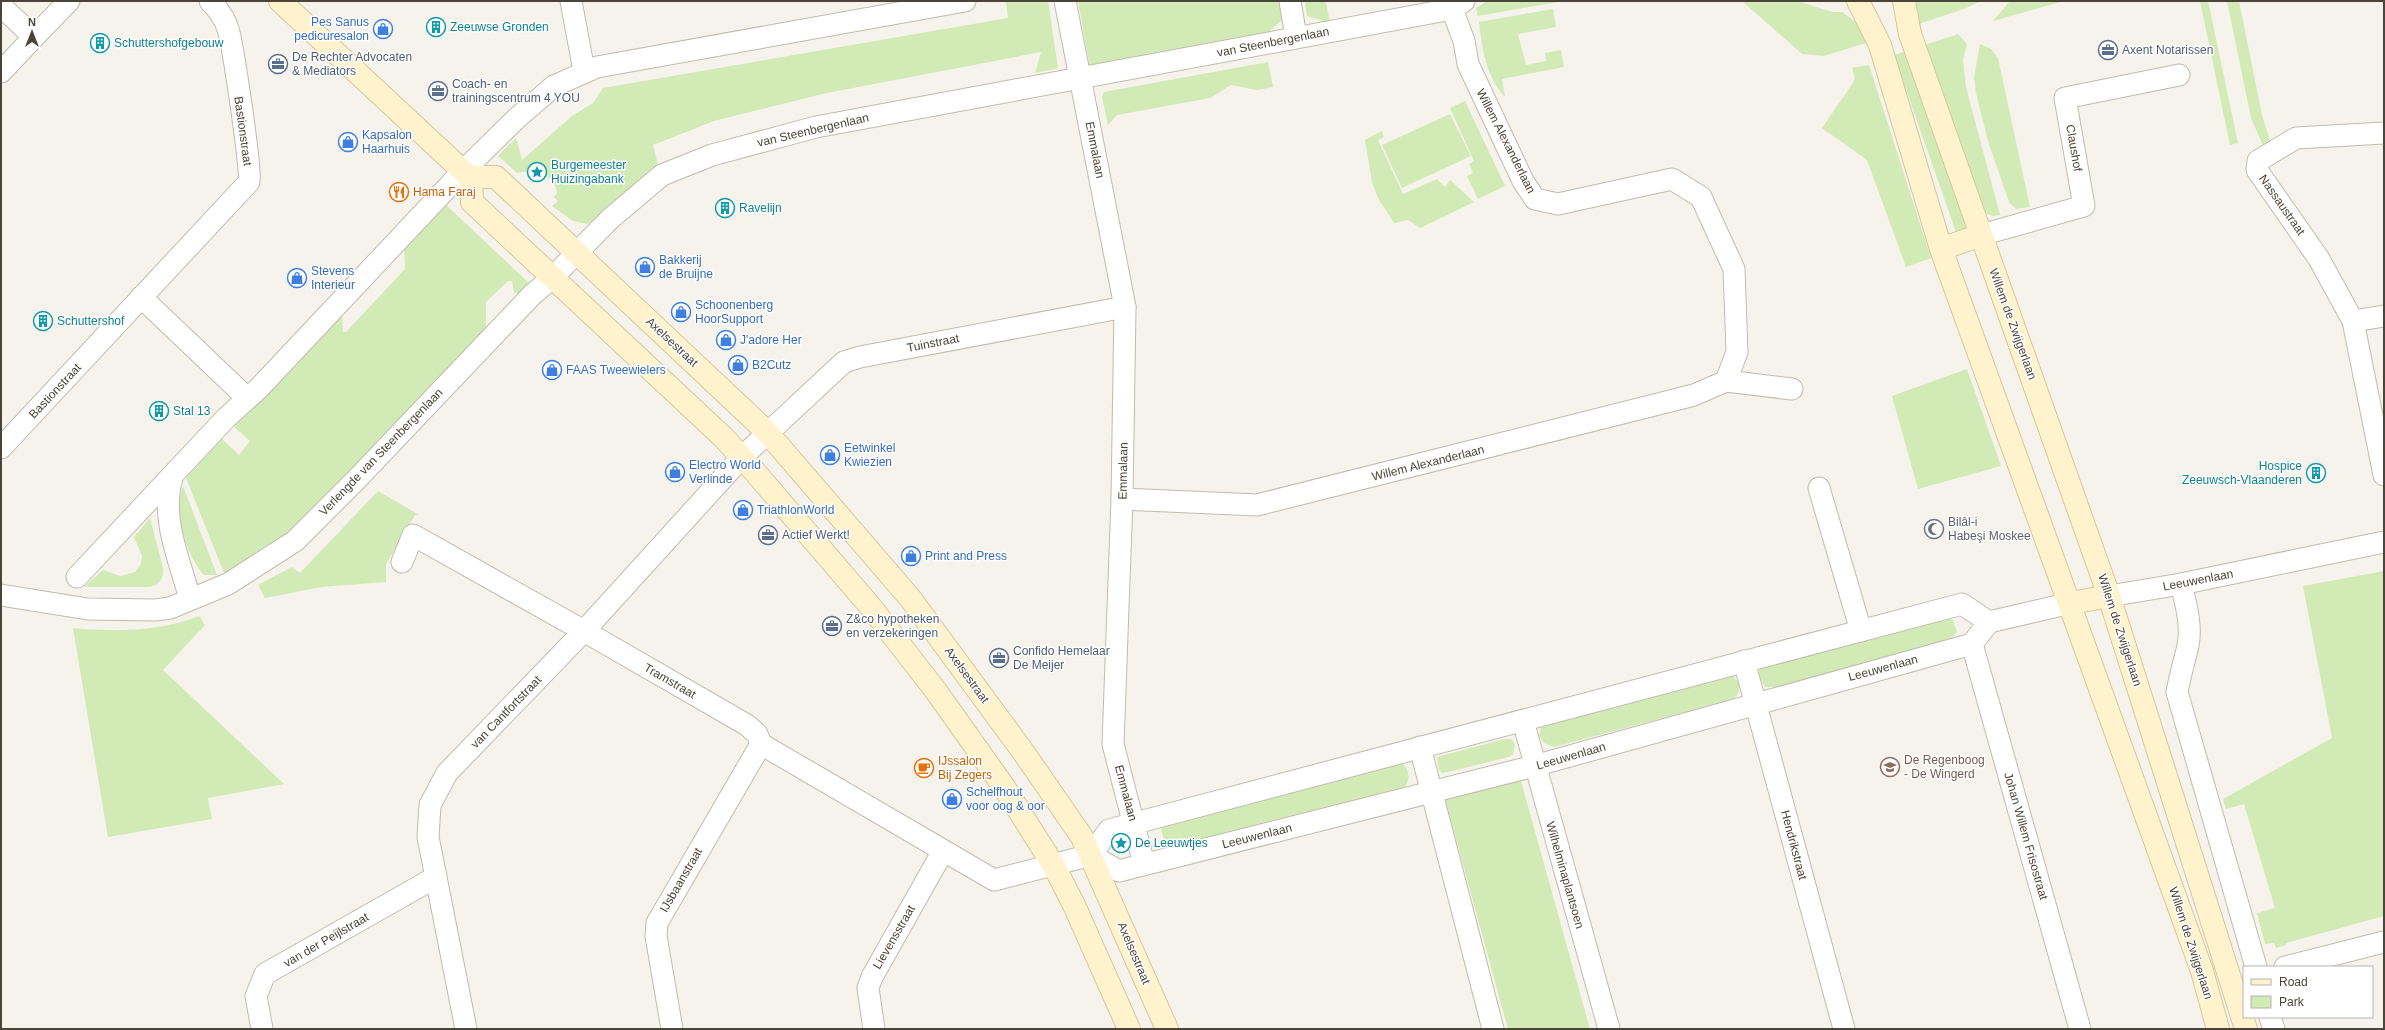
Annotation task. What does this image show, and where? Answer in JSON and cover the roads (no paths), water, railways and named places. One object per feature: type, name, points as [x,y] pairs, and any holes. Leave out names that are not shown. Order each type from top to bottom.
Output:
[{"type":"street","points":[[1,72],[69,1]]},
{"type":"street","name":"Bastionstraat","points":[[1,448],[141,298],[250,178],[230,37],[222,18],[210,1]]},
{"type":"street","points":[[280,1],[467,174],[472,202],[742,457],[900,643],[982,757],[1054,866],[1074,905],[1129,1029]]},
{"type":"street","points":[[571,1],[584,71]]},
{"type":"street","points":[[77,577],[172,478],[226,418],[467,174],[536,100],[554,86],[584,71],[965,1]]},
{"type":"street","points":[[1065,1],[1080,78]]},
{"type":"street","points":[[1290,1],[1296,37]]},
{"type":"street","name":"Willem de Zwijgerlaan","points":[[1858,1],[1880,45],[1941,249],[2071,603],[2202,971],[2218,1029]]},
{"type":"street","name":"Willem de Zwijgerlaan","points":[[1904,1],[1910,34],[2110,596],[2246,1029]]},
{"type":"street","name":"van Steenbergenlaan","points":[[577,252],[610,219],[662,175],[712,155],[816,127],[1458,5]]},
{"type":"street","name":"Willem Alexanderlaan","points":[[1122,499],[1257,506],[1694,396],[1726,381],[1737,352],[1734,269],[1701,197],[1672,179],[1558,204],[1535,199],[1523,181],[1468,64],[1458,5]]},
{"type":"street","points":[[1,6],[34,37]]},
{"type":"street","name":"Claushof","points":[[1981,235],[2084,206],[2065,98],[2179,76]]},
{"type":"street","name":"Emmalaan","points":[[1080,78],[1125,307],[1122,499],[1113,744],[1144,864]]},
{"type":"street","name":"Nassaustraat","points":[[2384,133],[2296,138],[2275,149],[2258,161],[2257,170],[2319,259],[2354,321],[2384,475]]},
{"type":"street","name":"Axelsestraat","points":[[467,174],[496,177],[767,432],[910,598],[1024,753],[1082,837],[1167,1029]]},
{"type":"street","points":[[1941,249],[1981,235]]},
{"type":"street","points":[[553,277],[577,252]]},
{"type":"street","name":"Verlengde van Steenbergenlaan","points":[[1,595],[88,609],[155,610],[170,608],[228,584],[295,541],[360,476],[532,295],[553,277]]},
{"type":"street","points":[[141,298],[247,398]]},
{"type":"street","name":"Tuinstraat","points":[[767,432],[844,362],[860,357],[1125,307]]},
{"type":"street","points":[[2354,321],[2384,316]]},
{"type":"street","points":[[1726,381],[1789,387],[1792,389]]},
{"type":"street","points":[[742,457],[767,432]]},
{"type":"street","name":"van Cantfortstraat","points":[[466,1029],[428,837],[430,805],[447,773],[584,631],[742,457]]},
{"type":"street","points":[[172,478],[168,498],[170,523],[190,599]]},
{"type":"street","points":[[1819,488],[1861,631]]},
{"type":"street","name":"Tramstraat","points":[[402,562],[413,535],[747,725],[756,734],[761,744],[943,851]]},
{"type":"street","name":"Leeuwenlaan","points":[[1988,622],[2071,603],[2182,584],[2384,542]]},
{"type":"street","points":[[2182,584],[2189,620],[2188,646],[2180,669],[2177,692],[2256,966]]},
{"type":"street","points":[[943,851],[994,880],[1054,866],[1091,855],[1109,830],[1962,604],[1988,622],[1972,644]]},
{"type":"street","name":"Leeuwenlaan","points":[[1091,855],[1119,871],[1534,766],[1972,644]]},
{"type":"street","name":"Johan Willem Frisostraat","points":[[1972,644],[2080,1029]]},
{"type":"street","name":"Hendrikstraat","points":[[1744,661],[1844,1029]]},
{"type":"street","name":"Wilhelminaplantsoen","points":[[1523,721],[1534,766],[1609,1029]]},
{"type":"street","name":"IJsbaanstraat","points":[[672,1029],[656,936],[657,923],[761,744]]},
{"type":"street","points":[[1420,747],[1430,792],[1494,1029]]},
{"type":"street","name":"Lievensstraat","points":[[874,1029],[868,988],[872,977],[943,851]]},
{"type":"street","name":"van der Peijlstraat","points":[[262,1029],[256,996],[265,974],[436,877]]},
{"type":"street","points":[[2289,966],[2384,942]]},
{"type":"street","points":[[2270,1018],[2274,1029]]},
{"type":"place","name":"Zeeuwse Gronden","points":[[436,27]]},
{"type":"place","name":"Pes Sanus pedicuresalon","points":[[383,29]]},
{"type":"place","name":"Schuttershofgebouw","points":[[100,43]]},
{"type":"place","name":"Axent Notarissen","points":[[2108,50]]},
{"type":"place","name":"De Rechter Advocaten & Mediators","points":[[278,64]]},
{"type":"place","name":"Coach- en trainingscentrum 4 YOU","points":[[438,91]]},
{"type":"place","name":"Kapsalon Haarhuis","points":[[348,142]]},
{"type":"place","name":"Burgemeester Huizingabank","points":[[537,172]]},
{"type":"place","name":"Hama Faraj","points":[[399,192]]},
{"type":"place","name":"Ravelijn","points":[[725,208]]},
{"type":"place","name":"Bakkerij de Bruijne","points":[[645,267]]},
{"type":"place","name":"Stevens Interieur","points":[[297,278]]},
{"type":"place","name":"Schoonenberg HoorSupport","points":[[681,312]]},
{"type":"place","name":"Schuttershof","points":[[43,321]]},
{"type":"place","name":"J'adore Her","points":[[726,340]]},
{"type":"place","name":"B2Cutz","points":[[738,365]]},
{"type":"place","name":"FAAS Tweewielers","points":[[552,370]]},
{"type":"place","name":"Stal 13","points":[[159,411]]},
{"type":"place","name":"Eetwinkel Kwiezien","points":[[830,455]]},
{"type":"place","name":"Electro World Verlinde","points":[[675,472]]},
{"type":"place","name":"Hospice Zeeuwsch-Vlaanderen","points":[[2316,473]]},
{"type":"place","name":"TriathlonWorld","points":[[743,510]]},
{"type":"place","name":"Bilâl-i Habeşi Moskee","points":[[1934,529]]},
{"type":"place","name":"Actief Werkt!","points":[[768,535]]},
{"type":"place","name":"Print and Press","points":[[911,556]]},
{"type":"place","name":"Z&co hypotheken en verzekeringen","points":[[832,626]]},
{"type":"place","name":"Confido Hemelaar De Meijer","points":[[999,658]]},
{"type":"place","name":"De Regenboog - De Wingerd","points":[[1890,767]]},
{"type":"place","name":"IJssalon Bij Zegers","points":[[924,768]]},
{"type":"place","name":"Schelfhout voor oog & oor","points":[[952,799]]},
{"type":"place","name":"De Leeuwtjes","points":[[1121,843]]}]
